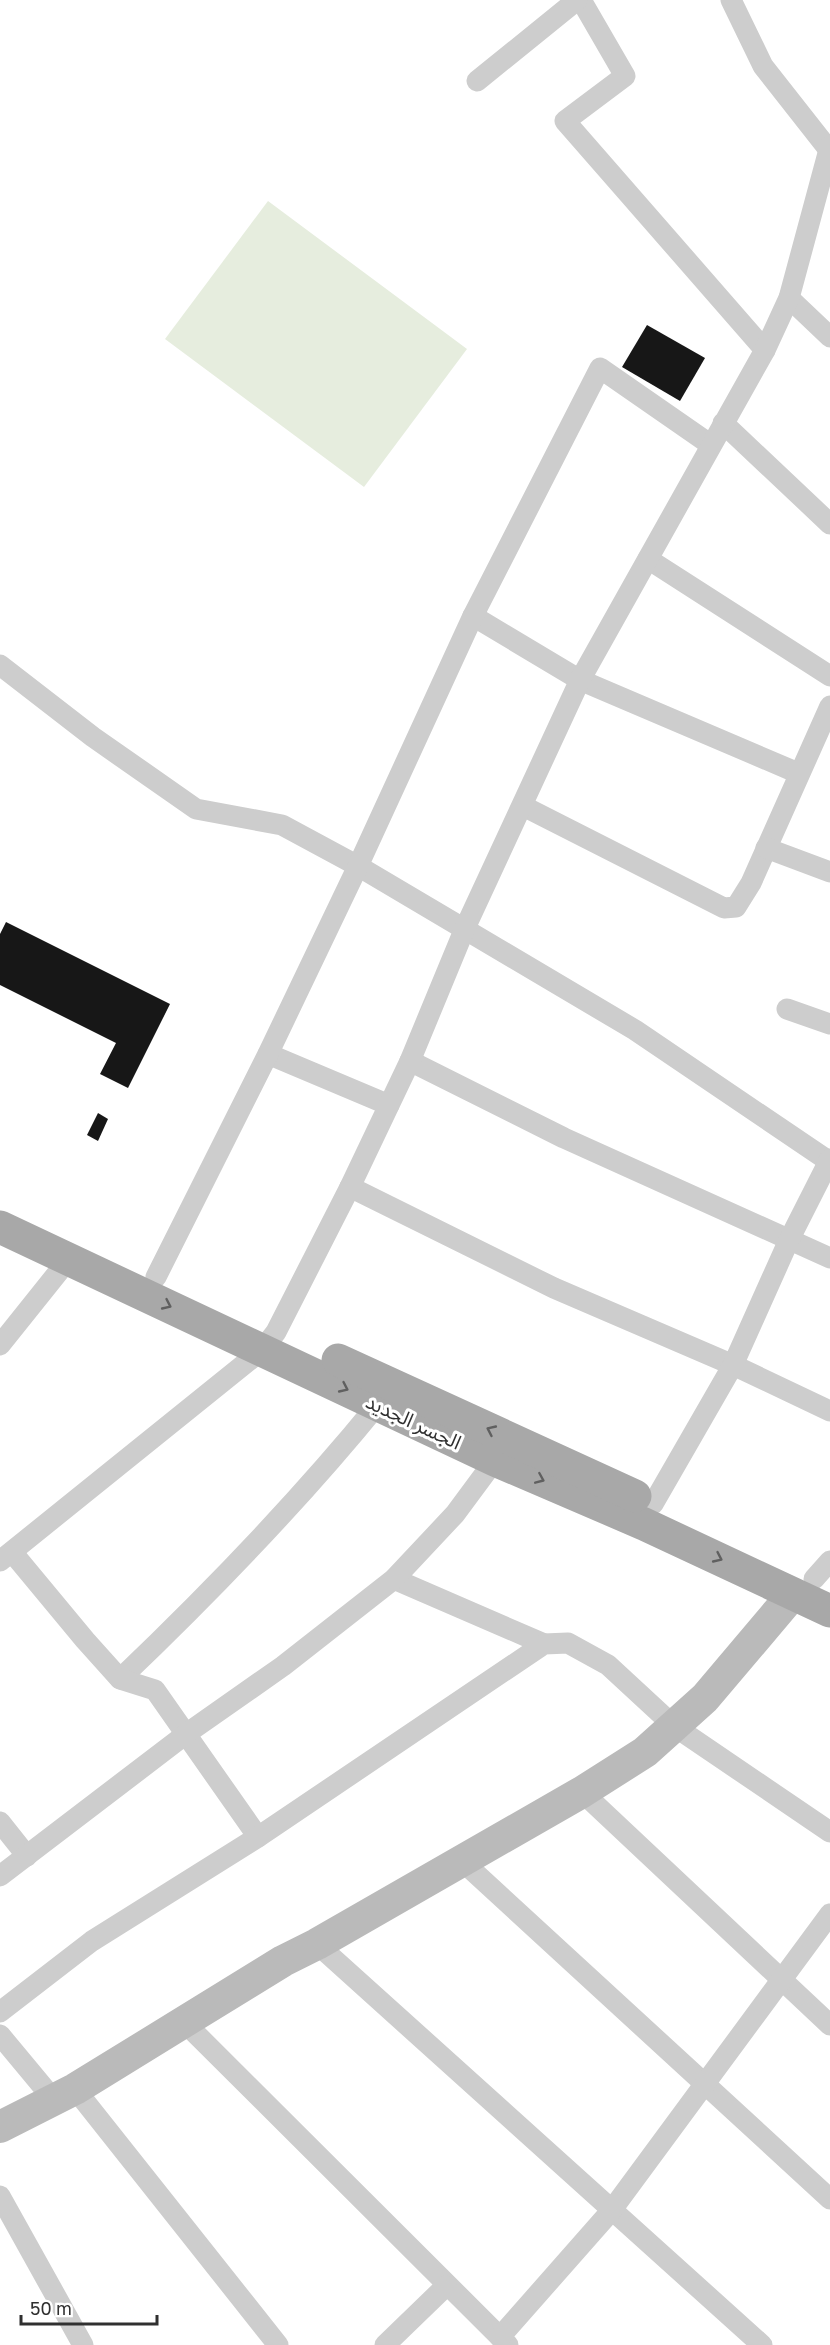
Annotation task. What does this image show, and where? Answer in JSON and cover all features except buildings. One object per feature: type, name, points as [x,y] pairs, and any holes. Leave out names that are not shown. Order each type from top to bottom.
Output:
[{"type":"main road","name":"الجسر الجديد","points":[[0,1203],[156,1277],[378,1404],[495,1460],[644,1524],[817,1580]]},
{"type":"main road","name":"الجسر الجديد","points":[[0,1227],[68,1260],[269,1341],[653,1504],[817,1580],[830,1611]]},
{"type":"street","points":[[477,81],[579,0],[625,76],[565,121],[765,350]]},
{"type":"street","points":[[258,1837],[155,1690],[120,1678],[6,1557],[269,1341],[350,1188],[411,1061],[465,928],[580,680],[765,350],[789,298],[829,148],[763,66],[730,0]]},
{"type":"street","points":[[789,298],[830,337]]},
{"type":"street","points":[[156,1277],[268,1054],[358,866],[473,616],[600,368],[711,446]]},
{"type":"street","points":[[723,423],[830,524]]},
{"type":"street","points":[[648,560],[830,676]]},
{"type":"street","points":[[473,616],[580,680],[798,773]]},
{"type":"street","points":[[0,665],[93,737],[196,809],[282,825],[358,866],[635,1030],[830,1161],[789,1240],[733,1365],[653,1504]]},
{"type":"street","points":[[523,806],[724,908],[736,907],[766,848],[830,706]]},
{"type":"street","points":[[766,848],[830,872]]},
{"type":"street","points":[[787,1009],[830,1024]]},
{"type":"street","points":[[268,1054],[389,1105]]},
{"type":"street","points":[[411,1061],[564,1138],[830,1258]]},
{"type":"street","points":[[350,1188],[554,1288],[733,1365],[830,1411]]},
{"type":"street","points":[[0,1345],[68,1260]]},
{"type":"street","points":[[120,1678],[172,1629],[331,1462],[378,1404]]},
{"type":"street","points":[[0,1876],[186,1734],[283,1666],[394,1579],[454,1514],[495,1460]]},
{"type":"street","points":[[394,1579],[544,1644],[568,1643],[608,1665],[674,1726],[830,1832]]},
{"type":"street","points":[[0,2127],[65,2095],[283,1961],[317,1944],[582,1792],[645,1752],[705,1698],[817,1580]]},
{"type":"street","points":[[0,2012],[92,1941],[258,1837],[544,1644]]},
{"type":"street","points":[[582,1792],[830,2025]]},
{"type":"street","points":[[0,1822],[27,1856]]},
{"type":"street","points":[[461,1860],[830,2199]]},
{"type":"street","points":[[183,2021],[446,2286],[504,2341],[611,2211],[830,1914]]},
{"type":"street","points":[[317,1944],[762,2345]]},
{"type":"street","points":[[0,2035],[65,2095],[278,2345]]},
{"type":"street","points":[[0,2196],[83,2345]]},
{"type":"street","points":[[386,2345],[446,2286]]},
{"type":"green space","points":[[268,201],[467,349],[364,487],[165,339]]}]
